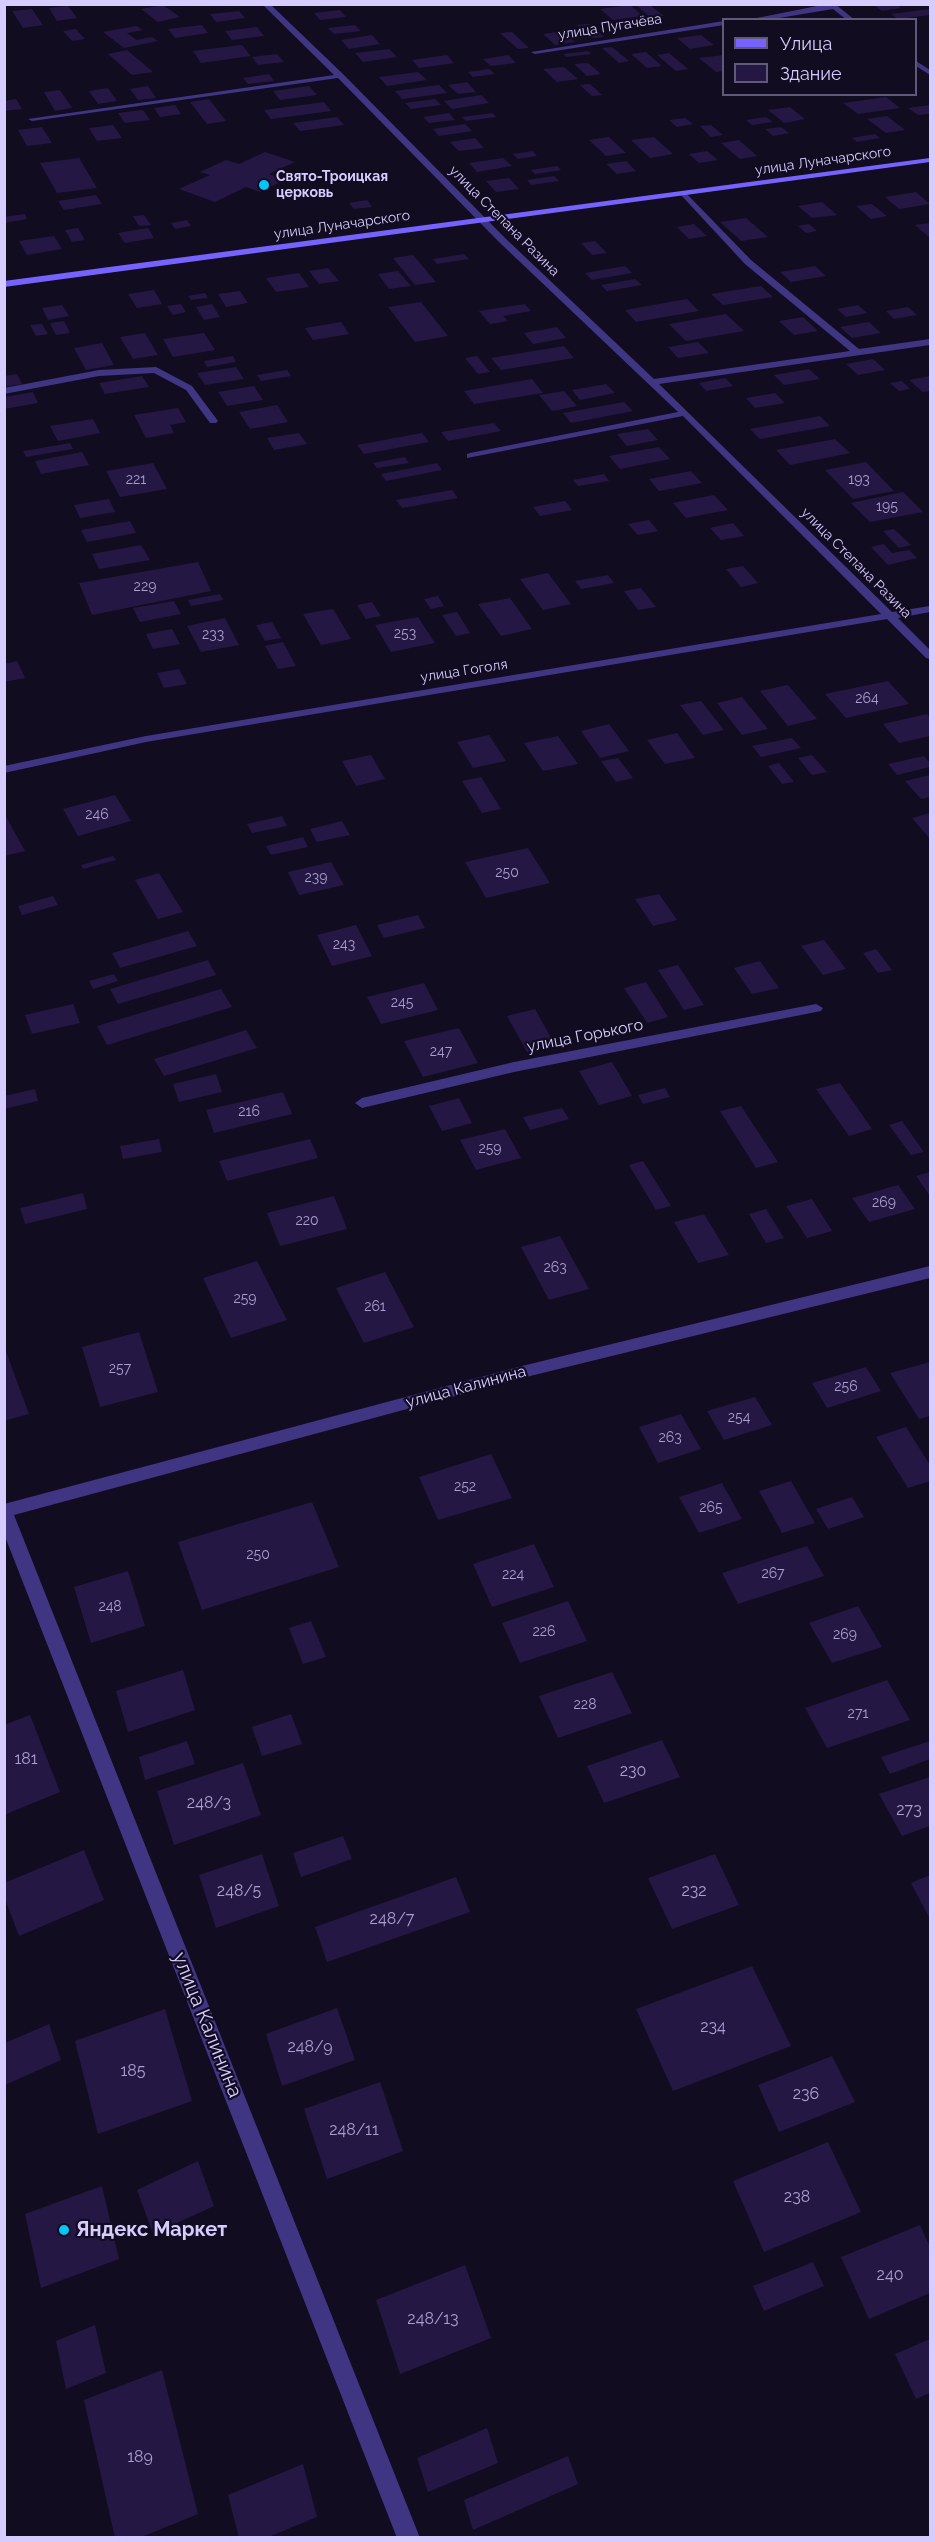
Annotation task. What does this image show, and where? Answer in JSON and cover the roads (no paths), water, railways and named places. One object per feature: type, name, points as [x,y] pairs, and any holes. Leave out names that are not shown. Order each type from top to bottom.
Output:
[{"type":"main road","name":"улица Луначарского","points":[[4,284],[930,160]]},
{"type":"street","name":"улица Степана Разина","points":[[265,4],[930,656]]},
{"type":"street","points":[[762,18],[832,6],[849,18]]},
{"type":"street","name":"улица Пугачёва","points":[[535,52],[722,23]]},
{"type":"street","points":[[917,64],[930,73]]},
{"type":"street","points":[[33,119],[340,76]]},
{"type":"street","points":[[684,194],[748,262],[857,352]]},
{"type":"street","points":[[651,382],[930,342]]},
{"type":"street","points":[[4,391],[99,373],[156,370],[189,388],[213,421]]},
{"type":"street","points":[[470,456],[684,413]]},
{"type":"street","name":"улица Гоголя","points":[[4,770],[146,740],[930,609]]},
{"type":"street","name":"улица Горького","points":[[362,1103],[514,1067],[816,1008]]},
{"type":"street","name":"улица Калинина","points":[[409,2538],[4,1512],[522,1372],[930,1272]]},
{"type":"place","name":"Свято-Троицкая церковь","points":[[264,185]]},
{"type":"place","name":"Яндекс Маркет","points":[[64,2230]]}]
